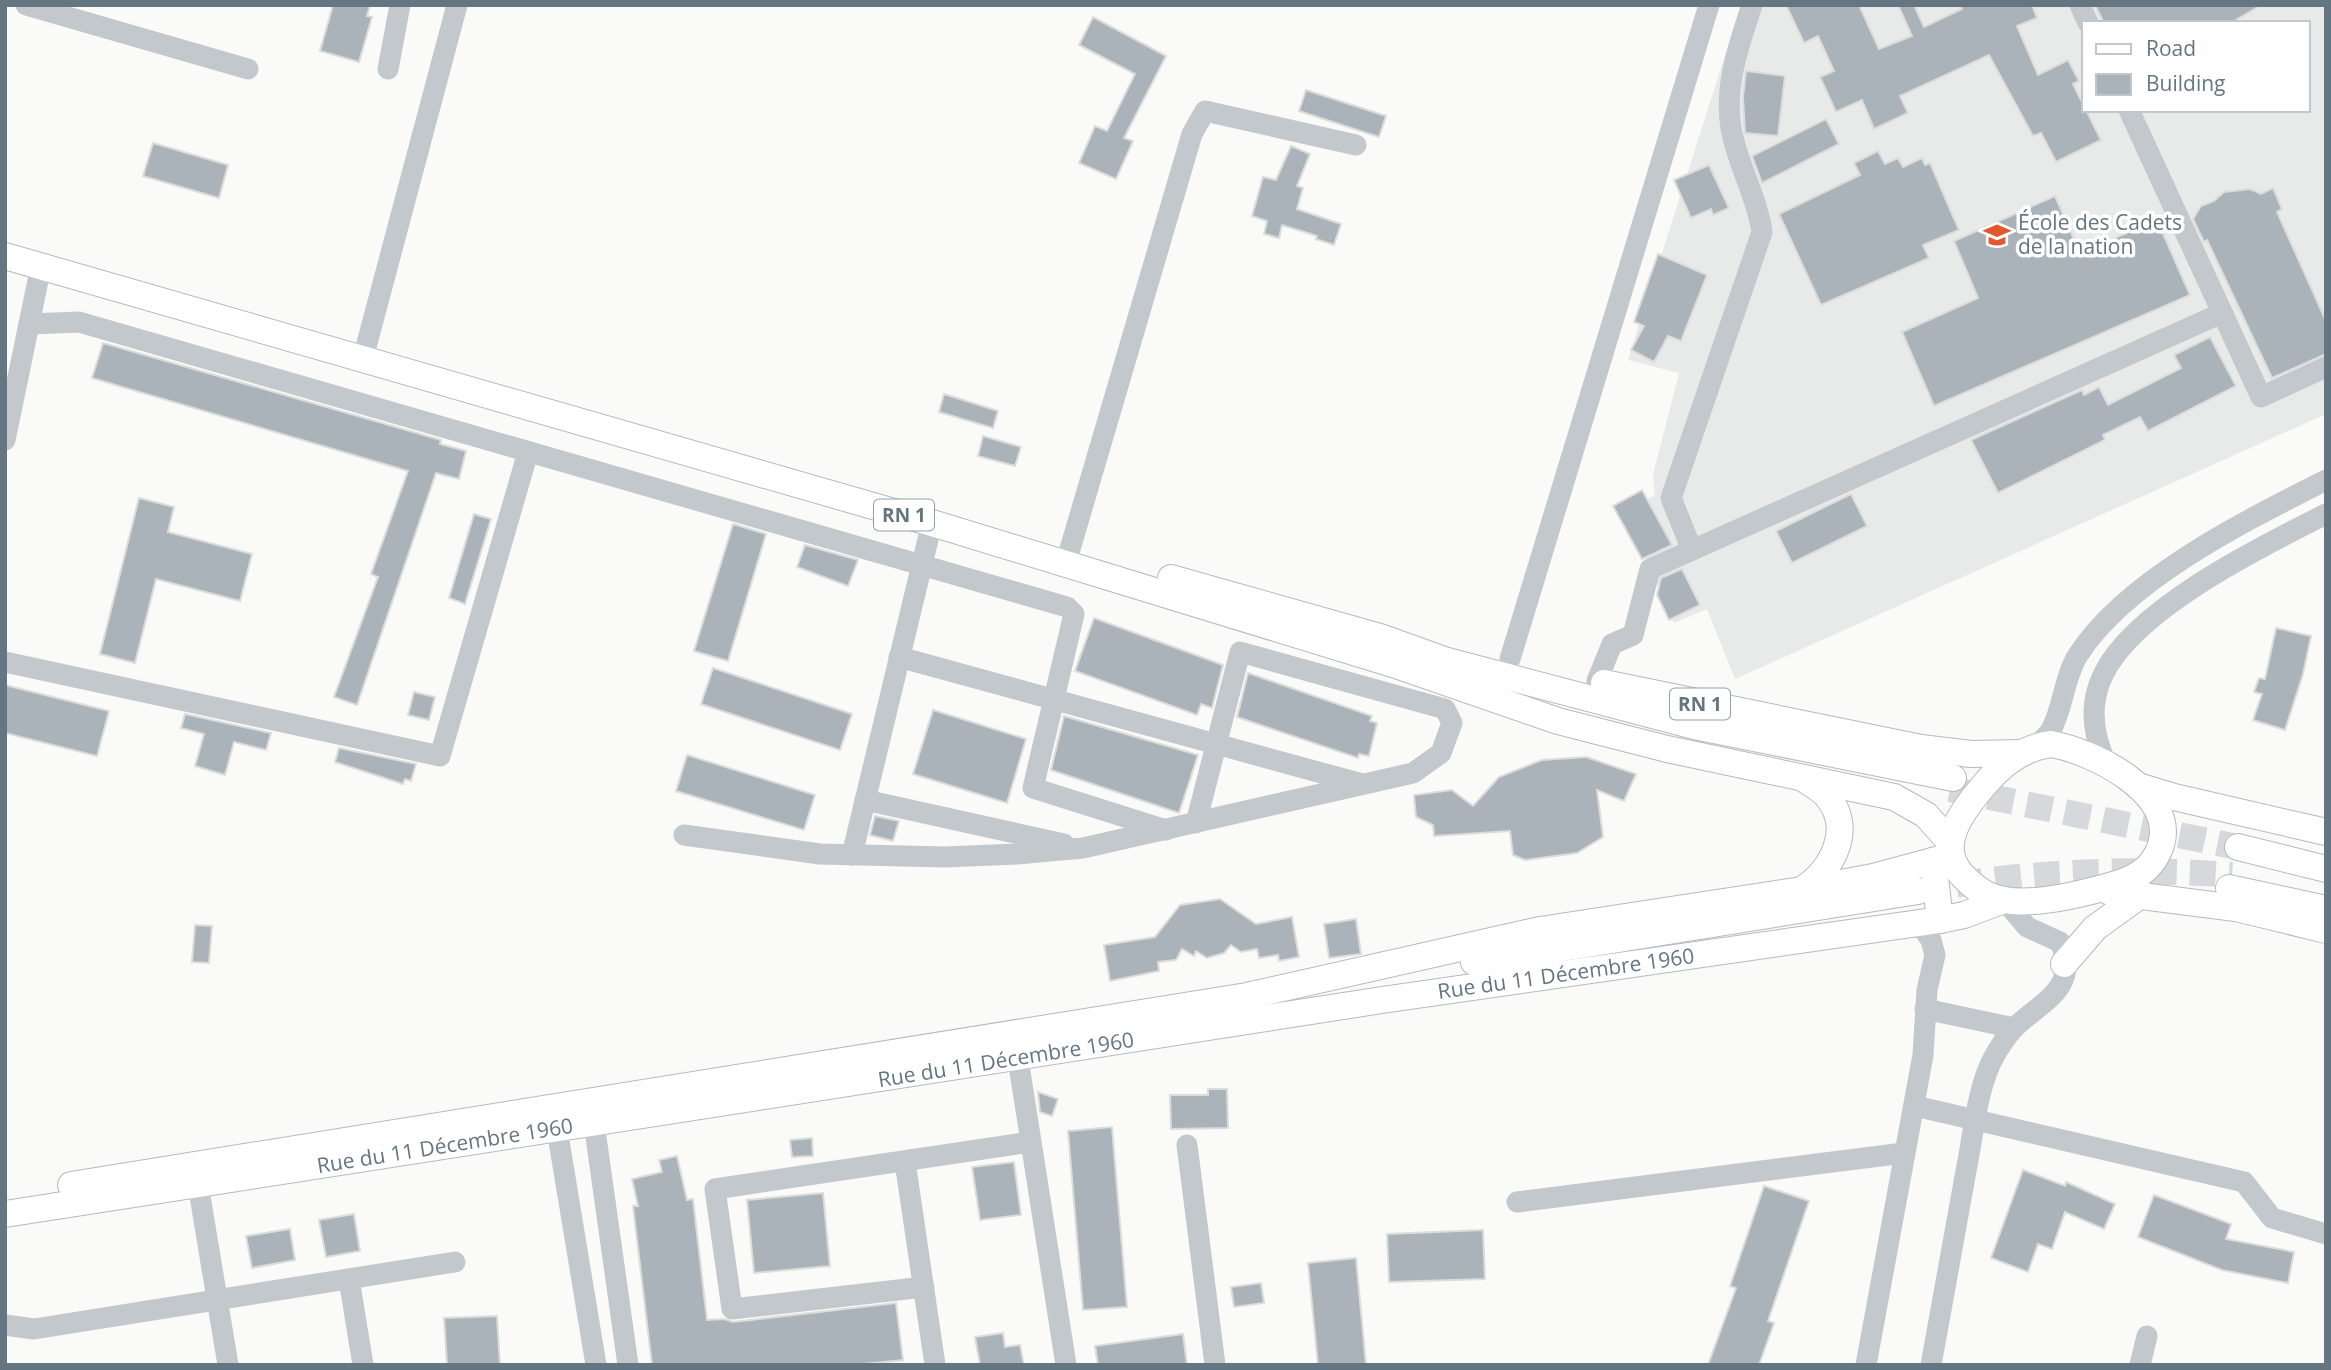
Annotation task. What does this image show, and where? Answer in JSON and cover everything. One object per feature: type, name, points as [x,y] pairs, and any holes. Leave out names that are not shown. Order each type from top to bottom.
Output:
[{"type":"main road","name":"RN 1","points":[[5,243],[1380,638],[1452,647],[1597,681],[1921,748],[1971,754],[2029,749]]},
{"type":"main road","name":"RN 1","points":[[5,256],[932,523],[1393,664],[1504,704],[1580,727],[1894,797],[1926,815],[1945,853]]},
{"type":"main road","points":[[1380,638],[1444,660],[1694,726],[1951,784],[1675,732],[1452,669],[1393,664]]},
{"type":"main road","points":[[1368,969],[1430,969],[1924,910],[1956,822],[1967,805],[1991,777],[2029,749],[2052,744],[2071,747],[2136,785],[2154,800],[2164,825],[2159,850],[2151,864],[2138,877],[2094,891],[2020,901],[2004,900],[1986,894],[1956,871],[1945,853]]},
{"type":"main road","points":[[1800,776],[1826,794],[1838,821],[1839,836],[1831,864],[1820,878],[1802,890]]},
{"type":"main road","points":[[2136,785],[2174,797],[2326,832]]},
{"type":"main road","points":[[2326,853],[2238,840],[2326,869]]},
{"type":"main road","name":"Rue du 11 Décembre 1960","points":[[5,1196],[1247,996],[1539,930],[1873,877],[1945,853]]},
{"type":"main road","points":[[2326,896],[2231,882],[2326,909]]},
{"type":"main road","points":[[2094,891],[2142,894],[2236,908],[2326,930]]},
{"type":"main road","points":[[2064,964],[2095,928],[2142,894]]},
{"type":"main road","name":"Rue du 11 Décembre 1960","points":[[5,1214],[1018,1059],[1924,910],[1964,915],[2004,900]]},
{"type":"street","points":[[26,5],[248,69]]},
{"type":"street","points":[[388,69],[400,5]]},
{"type":"street","points":[[366,346],[457,5]]},
{"type":"street","points":[[1510,659],[1709,5]]},
{"type":"street","points":[[1692,551],[1671,498],[1762,232],[1759,208],[1731,129],[1730,88],[1735,54],[1752,5]]},
{"type":"street","points":[[2080,5],[2087,21]]},
{"type":"street","points":[[1070,549],[1192,134],[1205,111],[1356,145]]},
{"type":"street","points":[[2130,112],[2262,397],[2326,366]]},
{"type":"street","points":[[5,440],[41,267]]},
{"type":"street","points":[[1597,681],[1612,645],[1633,635],[1650,569],[2222,313]]},
{"type":"street","points":[[29,324],[79,322],[1067,607],[1074,614],[1033,788],[1166,830]]},
{"type":"street","points":[[5,662],[440,756],[528,452]]},
{"type":"street","points":[[2029,749],[2051,730],[2078,655],[2112,617],[2183,560],[2326,480]]},
{"type":"street","points":[[2108,767],[2101,752],[2094,720],[2098,688],[2112,659],[2146,625],[2207,578],[2326,514]]},
{"type":"street","points":[[852,855],[932,523]]},
{"type":"street","points":[[684,835],[852,855],[945,857],[1083,848],[1166,830],[1413,773],[1441,753],[1452,723],[1445,709],[1240,652],[1196,823]]},
{"type":"street","points":[[899,657],[1364,784]]},
{"type":"street","points":[[865,800],[1083,848]]},
{"type":"street","points":[[1931,1365],[1976,1118],[1989,1067],[2014,1027],[2057,993],[2063,979],[2064,952],[2060,943],[2027,927],[2004,900]]},
{"type":"street","points":[[1866,1365],[1923,1055],[1925,1009],[1935,955],[1924,910]]},
{"type":"street","points":[[1925,1009],[2014,1027]]},
{"type":"street","points":[[1018,1059],[1066,1365]]},
{"type":"street","points":[[1915,1106],[2244,1182],[2272,1218],[2326,1234]]},
{"type":"street","points":[[594,1123],[628,1365]]},
{"type":"street","points":[[557,1129],[596,1365]]},
{"type":"street","points":[[924,1287],[732,1309],[716,1189],[1030,1142]]},
{"type":"street","points":[[1187,1145],[1214,1365]]},
{"type":"street","points":[[1517,1202],[1904,1153]]},
{"type":"street","points":[[905,1162],[935,1365]]},
{"type":"street","points":[[198,1184],[228,1365]]},
{"type":"street","points":[[5,1325],[34,1329],[455,1262]]},
{"type":"street","points":[[349,1279],[363,1365]]},
{"type":"street","points":[[2140,1365],[2147,1336]]},
{"type":"shaded area","name":"École des Cadets de la nation","points":[[1741,5],[2326,5],[2326,414],[1735,679],[1707,609],[1674,623],[1624,509],[1655,495],[1653,475],[1679,373],[1628,360]]},
{"type":"building","points":[[333,5],[370,5],[367,16],[372,17],[359,62],[320,51]]},
{"type":"building","points":[[1786,5],[1859,5],[1879,49],[1912,36],[1898,5],[1914,5],[1924,27],[1962,9],[1960,5],[2032,5],[2037,18],[2017,26],[2038,75],[2068,60],[2079,81],[2073,84],[2082,102],[2082,112],[2087,112],[2101,140],[2056,162],[2041,133],[2033,136],[1989,55],[1900,96],[1908,113],[1874,129],[1862,100],[1836,112],[1820,77],[1834,71],[1818,36],[1804,43]]},
{"type":"building","points":[[2095,5],[2261,5],[2234,21],[2103,21]]},
{"type":"building","points":[[1093,17],[1166,56],[1124,138],[1133,141],[1116,179],[1079,163],[1095,126],[1107,131],[1135,74],[1079,45]]},
{"type":"building","points":[[1746,71],[1785,76],[1778,136],[1745,133],[1743,97]]},
{"type":"building","points":[[1306,90],[1386,116],[1379,137],[1299,111]]},
{"type":"building","points":[[1826,119],[1839,144],[1762,183],[1752,156]]},
{"type":"building","points":[[153,143],[228,165],[219,198],[143,176]]},
{"type":"building","points":[[1291,146],[1310,154],[1297,186],[1303,188],[1297,209],[1341,224],[1334,245],[1316,239],[1317,236],[1282,225],[1279,238],[1264,234],[1267,221],[1252,216],[1263,177],[1276,180]]},
{"type":"building","points":[[1878,151],[1885,164],[1898,158],[1903,167],[1922,158],[1925,165],[1930,163],[1959,230],[1923,245],[1929,258],[1821,305],[1779,214],[1860,175],[1854,163]]},
{"type":"building","points":[[1709,165],[1729,208],[1713,215],[1711,209],[1691,218],[1674,180]]},
{"type":"building","points":[[2273,188],[2282,209],[2277,212],[2326,321],[2326,354],[2272,378],[2207,240],[2204,242],[2193,219],[2201,206],[2214,201],[2224,192],[2250,189],[2261,194]]},
{"type":"building","points":[[2055,196],[2080,253],[2157,220],[2190,295],[1934,406],[1902,332],[1978,298],[1954,241]]},
{"type":"building","points":[[1658,254],[1707,275],[1681,341],[1668,336],[1654,362],[1631,350],[1644,326],[1634,322]]},
{"type":"building","points":[[2210,337],[2236,386],[2148,431],[2140,417],[2103,435],[2105,440],[1998,493],[1971,440],[2082,390],[2084,395],[2099,387],[2108,405],[2181,368],[2174,355]]},
{"type":"building","points":[[103,343],[441,440],[440,444],[466,451],[459,479],[436,473],[357,705],[334,697],[378,577],[371,574],[408,471],[92,378]]},
{"type":"building","points":[[944,394],[998,411],[993,428],[939,412]]},
{"type":"building","points":[[983,436],[1021,447],[1015,466],[978,456]]},
{"type":"building","points":[[1642,490],[1672,545],[1642,559],[1613,506]]},
{"type":"building","points":[[1851,494],[1867,526],[1792,563],[1776,531]]},
{"type":"building","points":[[139,498],[174,507],[168,532],[252,554],[240,601],[156,579],[135,663],[100,654]]},
{"type":"building","points":[[474,514],[491,519],[465,604],[449,598]]},
{"type":"building","points":[[733,524],[766,534],[728,661],[694,651]]},
{"type":"building","points":[[805,545],[858,560],[848,586],[797,567]]},
{"type":"building","points":[[1682,569],[1700,605],[1669,620],[1657,595],[1661,578]]},
{"type":"building","points":[[1094,618],[1223,665],[1212,708],[1201,704],[1197,715],[1075,671]]},
{"type":"building","points":[[2276,628],[2311,636],[2303,674],[2285,730],[2253,720],[2262,694],[2254,692],[2259,678],[2265,679]]},
{"type":"building","points":[[713,668],[852,714],[840,750],[701,704]]},
{"type":"building","points":[[1248,673],[1372,716],[1370,721],[1377,723],[1369,756],[1359,754],[1358,758],[1237,717]]},
{"type":"building","points":[[5,685],[109,711],[97,756],[5,733]]},
{"type":"building","points":[[414,692],[435,697],[429,720],[408,715]]},
{"type":"building","points":[[933,710],[1026,739],[1007,803],[913,774]]},
{"type":"building","points":[[185,714],[271,733],[266,750],[234,742],[225,775],[195,766],[204,734],[181,728]]},
{"type":"building","points":[[1064,716],[1198,755],[1179,813],[1051,770]]},
{"type":"building","points":[[339,748],[416,764],[411,781],[405,779],[403,784],[335,762]]},
{"type":"building","points":[[687,755],[815,795],[804,830],[676,791]]},
{"type":"building","points":[[1586,757],[1636,774],[1624,801],[1597,790],[1603,837],[1577,853],[1525,860],[1513,855],[1510,831],[1434,836],[1433,825],[1416,817],[1414,795],[1452,790],[1473,806],[1499,777],[1542,760]]},
{"type":"building","points":[[875,816],[899,821],[893,841],[870,835]]},
{"type":"building","points":[[1220,899],[1256,924],[1292,917],[1299,957],[1279,961],[1278,955],[1259,958],[1257,949],[1241,952],[1231,945],[1224,953],[1207,958],[1196,951],[1194,956],[1182,949],[1176,960],[1158,962],[1159,971],[1110,981],[1104,945],[1155,937],[1180,905]]},
{"type":"building","points":[[1356,919],[1361,954],[1329,958],[1324,924]]},
{"type":"building","points":[[195,925],[212,926],[209,963],[192,962]]},
{"type":"building","points":[[1208,1089],[1227,1089],[1228,1128],[1171,1129],[1170,1095],[1208,1095]]},
{"type":"building","points":[[1038,1092],[1058,1099],[1052,1116],[1040,1112]]},
{"type":"building","points":[[1112,1127],[1127,1307],[1083,1310],[1068,1131]]},
{"type":"building","points":[[812,1138],[813,1156],[792,1157],[790,1140]]},
{"type":"building","points":[[677,1156],[687,1200],[693,1199],[707,1320],[724,1319],[733,1322],[896,1303],[903,1360],[853,1365],[652,1365],[633,1206],[638,1206],[632,1179],[662,1172],[659,1160]]},
{"type":"building","points":[[1014,1162],[1021,1215],[980,1220],[972,1167]]},
{"type":"building","points":[[2023,1170],[2065,1186],[2066,1182],[2115,1204],[2104,1229],[2065,1212],[2052,1249],[2038,1244],[2028,1272],[1991,1258]]},
{"type":"building","points":[[1764,1186],[1809,1201],[1768,1321],[1774,1323],[1759,1365],[1708,1365],[1736,1288],[1730,1286]]},
{"type":"building","points":[[823,1193],[830,1266],[754,1273],[747,1200]]},
{"type":"building","points":[[2154,1195],[2231,1224],[2226,1239],[2294,1252],[2288,1283],[2222,1270],[2138,1237]]},
{"type":"building","points":[[354,1214],[360,1251],[326,1257],[319,1220]]},
{"type":"building","points":[[290,1229],[295,1260],[252,1268],[246,1236]]},
{"type":"building","points":[[1483,1230],[1485,1279],[1389,1282],[1387,1234]]},
{"type":"building","points":[[1356,1258],[1366,1365],[1318,1365],[1308,1263]]},
{"type":"building","points":[[1261,1283],[1264,1303],[1234,1307],[1231,1287]]},
{"type":"building","points":[[497,1316],[500,1365],[447,1365],[444,1318]]},
{"type":"building","points":[[1003,1333],[1005,1347],[1020,1345],[1024,1365],[980,1365],[975,1337]]},
{"type":"building","points":[[1183,1334],[1187,1365],[1098,1365],[1095,1346]]},
{"type":"tunnel","points":[[1950,789],[2238,847]]},
{"type":"tunnel","points":[[1918,891],[1997,879],[2075,873],[2153,871],[2232,875]]},
{"type":"place","name":"École des Cadets de la nation","points":[[1997,235]]}]
